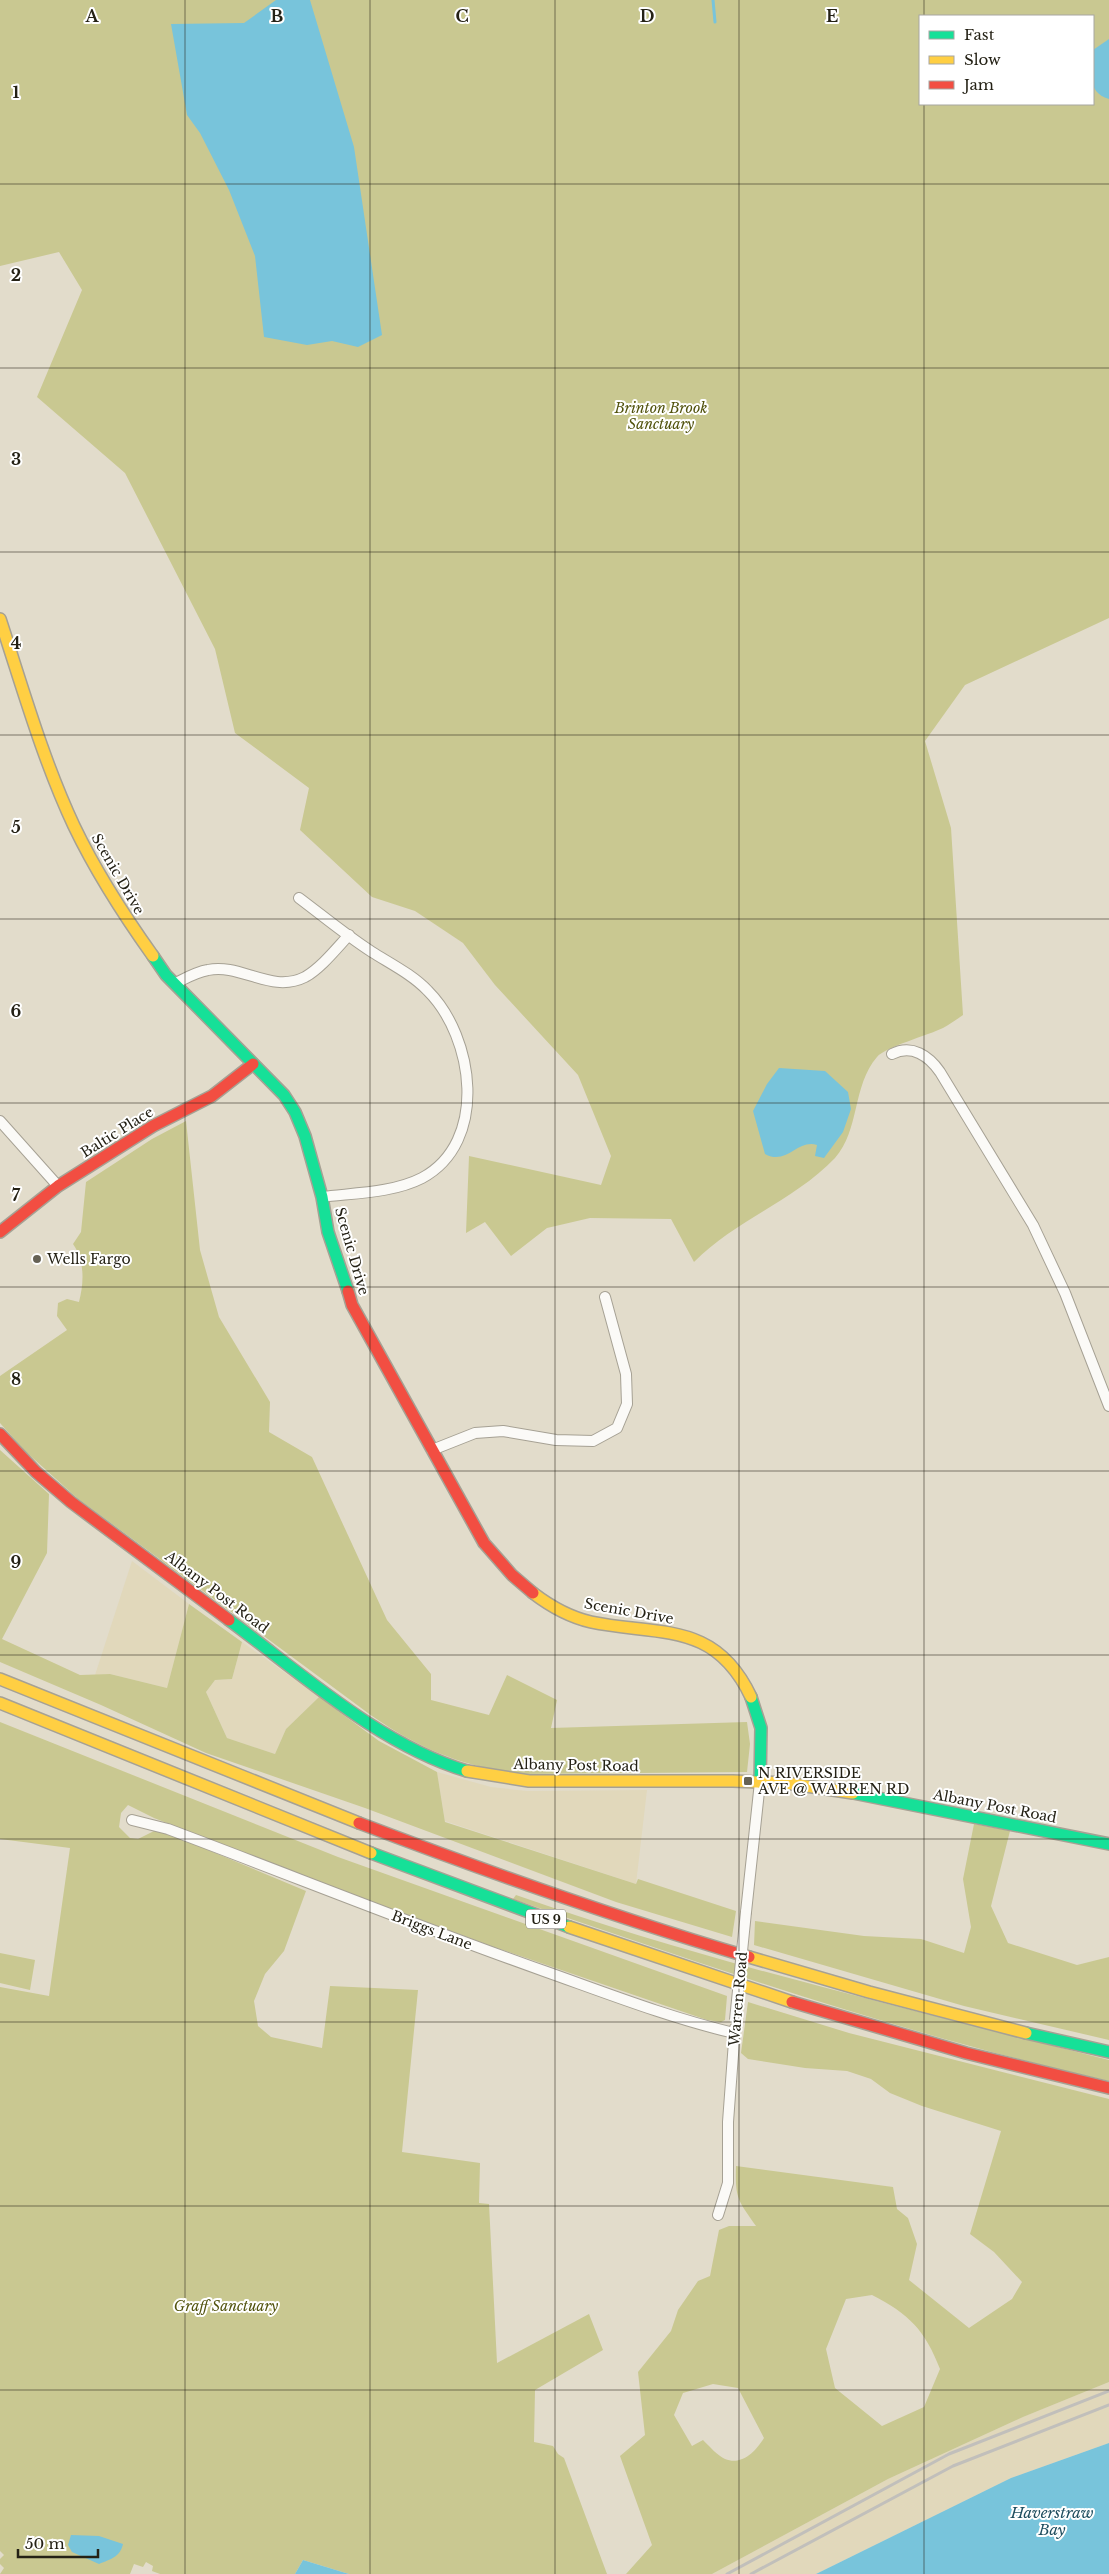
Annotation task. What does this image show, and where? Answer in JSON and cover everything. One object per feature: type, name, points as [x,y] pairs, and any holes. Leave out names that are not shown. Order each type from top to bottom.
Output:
[{"type":"main road","name":"Scenic Drive","points":[[0,619],[43,751],[74,826],[114,902],[166,975],[176,983],[284,1095],[295,1112],[305,1136],[322,1197],[328,1232],[352,1304],[484,1543],[504,1568],[536,1598],[572,1616],[603,1624],[655,1629],[692,1638],[709,1646],[730,1666],[748,1689],[761,1728],[760,1782]]},
{"type":"main road","name":"Baltic Place","points":[[0,1232],[58,1186],[153,1126],[212,1096],[253,1064]]},
{"type":"main road","name":"Albany Post Road","points":[[0,1434],[36,1472],[71,1502],[360,1718],[418,1753],[466,1771],[529,1781],[760,1782],[808,1786],[858,1794],[1109,1844]]},
{"type":"main road","name":"US 9","points":[[0,1678],[237,1776],[474,1867],[568,1900],[679,1936],[856,1988],[1109,2052]]},
{"type":"main road","name":"US 9","points":[[0,1703],[161,1770],[460,1888],[617,1944],[849,2019],[962,2052],[1109,2088]]},
{"type":"street","points":[[299,898],[428,990],[448,1016],[465,1064],[469,1090],[468,1112],[462,1130],[440,1163],[422,1178],[392,1188],[322,1197]]},
{"type":"street","points":[[176,983],[193,974],[209,969],[227,970],[279,983],[292,982],[306,976],[349,935]]},
{"type":"street","points":[[892,1054],[905,1050],[917,1052],[929,1058],[940,1072],[1033,1225],[1065,1293],[1109,1406]]},
{"type":"street","points":[[0,1121],[58,1186]]},
{"type":"street","points":[[432,1450],[475,1433],[503,1431],[556,1440],[593,1441],[617,1428],[627,1404],[626,1374],[605,1297]]},
{"type":"street","name":"Warren Road","points":[[718,2215],[728,2183],[728,2122],[735,2020],[760,1782]]},
{"type":"street","name":"Briggs Lane","points":[[132,1820],[168,1829],[538,1969],[708,2027],[734,2033]]},
{"type":"shaded area","points":[[132,1561],[189,1604],[167,1688],[110,1674],[95,1675]]},
{"type":"shaded area","points":[[242,1642],[319,1697],[286,1729],[275,1754],[227,1738],[206,1692],[215,1680],[232,1679]]},
{"type":"shaded area","points":[[437,1772],[491,1787],[527,1791],[647,1790],[636,1884],[445,1821]]},
{"type":"shaded area","points":[[1109,2382],[1109,2443],[1011,2478],[816,2574],[712,2574],[888,2479],[1023,2417]]},
{"type":"green space","name":"Brinton Brook Sanctuary","points":[[0,0],[1109,0],[1109,618],[965,685],[925,741],[951,828],[963,1015],[943,1028],[898,1045],[877,1057],[863,1081],[853,1121],[843,1147],[835,1158],[819,1173],[783,1199],[728,1234],[694,1262],[671,1219],[590,1218],[547,1228],[511,1256],[485,1222],[466,1233],[469,1156],[601,1185],[611,1156],[578,1075],[495,985],[463,943],[415,911],[372,897],[300,830],[309,788],[235,733],[215,649],[125,473],[37,397],[82,290],[59,252],[0,266]]},
{"type":"green space","points":[[186,1121],[200,1250],[219,1317],[270,1402],[269,1432],[312,1457],[387,1620],[431,1674],[431,1700],[489,1715],[507,1675],[557,1700],[551,1728],[747,1722],[750,1744],[747,1772],[522,1774],[480,1767],[425,1747],[372,1716],[77,1498],[25,1451],[0,1423],[0,1376],[67,1330],[57,1316],[58,1303],[67,1299],[79,1302],[82,1272],[80,1258],[73,1244],[81,1232],[86,1182],[152,1139]]},
{"type":"green space","points":[[0,1450],[49,1494],[47,1553],[2,1639],[80,1675],[110,1674],[167,1688],[189,1604],[242,1642],[232,1679],[215,1680],[206,1692],[227,1738],[275,1754],[286,1729],[319,1697],[379,1741],[437,1772],[445,1822],[636,1884],[638,1879],[736,1911],[732,1937],[616,1902],[365,1808],[206,1753],[0,1662]]},
{"type":"green space","name":"Graff Sanctuary","points":[[0,1722],[338,1857],[727,1996],[725,2020],[721,2022],[707,2020],[491,1946],[293,1872],[154,1818],[128,1805],[121,1813],[119,1827],[130,1838],[138,1839],[156,1830],[165,1832],[306,1891],[284,1951],[265,1974],[254,2001],[258,2026],[271,2037],[322,2048],[330,1986],[418,1990],[402,2152],[480,2163],[479,2203],[489,2204],[497,2363],[589,2314],[603,2350],[535,2390],[534,2442],[553,2446],[558,2454],[564,2458],[607,2574],[349,2574],[303,2560],[295,2574],[160,2574],[152,2571],[153,2566],[146,2562],[143,2567],[134,2564],[130,2574],[0,2574],[4,2568],[0,2564],[0,2559],[4,2555],[0,2551],[0,1987],[49,1996],[70,1848],[0,1839]]},
{"type":"green space","points":[[974,1824],[1010,1831],[991,1906],[1008,1943],[1077,1965],[1109,1957],[1109,2040],[964,2006],[754,1945],[755,1921],[864,1936],[921,1939],[964,1953],[971,1927],[963,1879]]},
{"type":"green space","points":[[516,1895],[589,1920],[736,1964],[1109,2060],[1109,2081],[958,2043],[809,1998],[513,1899]]},
{"type":"green space","points":[[0,1953],[35,1960],[30,1990],[0,1983]]},
{"type":"green space","points":[[748,2002],[849,2033],[1109,2099],[1109,2382],[1023,2417],[888,2479],[712,2574],[626,2574],[652,2545],[620,2456],[645,2435],[638,2372],[671,2331],[678,2310],[698,2281],[710,2276],[719,2230],[729,2226],[756,2226],[745,2210],[737,2193],[736,2166],[893,2187],[897,2209],[908,2218],[917,2244],[909,2280],[969,2328],[1012,2299],[1022,2282],[994,2252],[970,2234],[1001,2131],[922,2106],[890,2093],[871,2079],[847,2071],[805,2068],[748,2059],[741,2053]],"holes":[[[872,2295],[896,2309],[914,2324],[922,2333],[940,2369],[924,2407],[882,2426],[835,2388],[826,2349],[846,2299]],[[713,2384],[738,2388],[764,2438],[757,2448],[743,2459],[731,2461],[725,2459],[703,2440],[692,2446],[674,2415],[683,2393]]]},
{"type":"water","points":[[276,0],[310,0],[354,147],[382,335],[358,347],[332,341],[307,345],[264,337],[255,256],[229,190],[200,133],[187,115],[171,24],[244,23]]},
{"type":"water","points":[[1109,39],[1109,99],[1101,96],[1094,88],[1094,49]]},
{"type":"water","points":[[779,1068],[825,1071],[848,1092],[851,1109],[843,1132],[824,1158],[815,1156],[817,1145],[810,1144],[780,1157],[765,1154],[753,1111],[767,1084]]},
{"type":"water","name":"Haverstraw Bay","points":[[1109,2443],[1109,2574],[816,2574],[1011,2478]]},
{"type":"water","points":[[71,2535],[99,2536],[123,2544],[117,2555],[99,2564],[72,2552],[68,2545]]},
{"type":"water","points":[[303,2560],[349,2574],[295,2574]]},
{"type":"waterway","points":[[713,0],[715,22]]},
{"type":"railway","points":[[727,2574],[949,2454],[1109,2391]]},
{"type":"railway","points":[[751,2574],[953,2466],[1109,2405]]},
{"type":"traffic: fast","points":[[153,956],[166,975],[284,1095],[295,1112],[305,1136],[322,1197],[328,1232],[348,1291]]},
{"type":"traffic: fast","points":[[229,1620],[313,1685],[373,1726],[403,1744],[467,1771]]},
{"type":"traffic: fast","points":[[751,1697],[761,1728],[760,1782]]},
{"type":"traffic: fast","points":[[853,1793],[1109,1844]]},
{"type":"traffic: fast","points":[[371,1853],[569,1927]]},
{"type":"traffic: fast","points":[[1026,2033],[1109,2052]]},
{"type":"traffic: slow","points":[[0,619],[43,750],[74,826],[110,893],[153,956]]},
{"type":"traffic: slow","points":[[533,1593],[560,1610],[583,1620],[683,1636],[702,1643],[720,1655],[737,1672],[751,1697]]},
{"type":"traffic: slow","points":[[0,1679],[359,1823]]},
{"type":"traffic: slow","points":[[0,1703],[371,1853]]},
{"type":"traffic: slow","points":[[467,1771],[529,1781],[733,1781],[786,1783],[853,1793]]},
{"type":"traffic: slow","points":[[569,1927],[792,2002]]},
{"type":"traffic: slow","points":[[749,1957],[869,1992],[1026,2033]]},
{"type":"traffic: jam","points":[[0,1232],[58,1186],[153,1126],[212,1096],[253,1064]]},
{"type":"traffic: jam","points":[[348,1291],[352,1305],[484,1543],[512,1575],[533,1593]]},
{"type":"traffic: jam","points":[[0,1434],[36,1472],[71,1502],[229,1620]]},
{"type":"traffic: jam","points":[[359,1823],[553,1894],[749,1957]]},
{"type":"traffic: jam","points":[[792,2002],[966,2053],[1109,2088]]},
{"type":"place","name":"Wells Fargo","points":[[37,1259]]},
{"type":"place","name":"N RIVERSIDE AVE @ WARREN RD","points":[[748,1781]]}]
